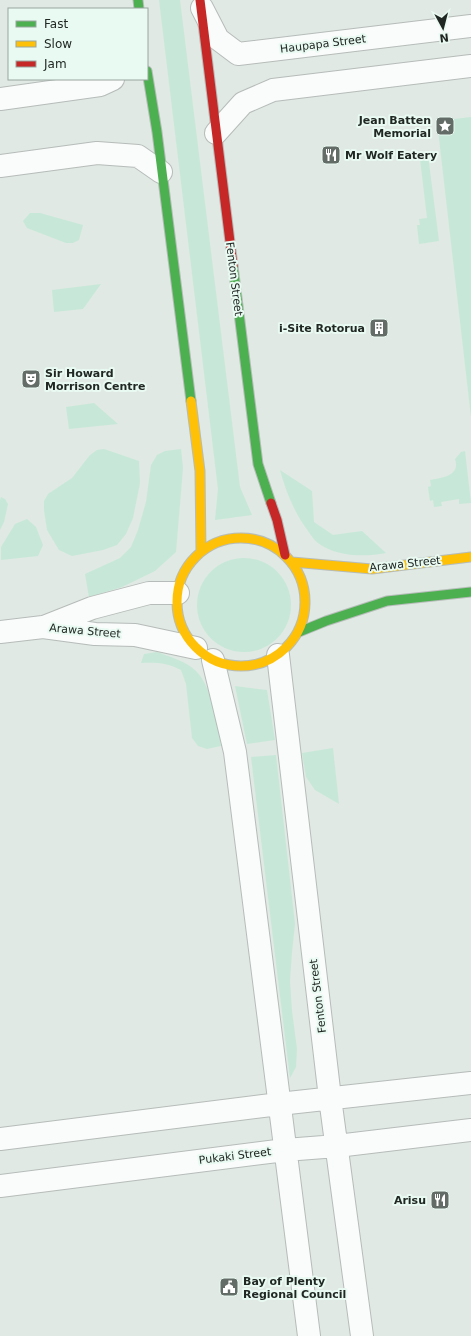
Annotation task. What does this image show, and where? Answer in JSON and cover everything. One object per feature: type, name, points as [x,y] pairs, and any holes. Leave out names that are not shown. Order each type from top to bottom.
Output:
[{"type":"main road","name":"Fenton Street","points":[[200,2],[258,464],[289,559]]},
{"type":"main road","points":[[148,78],[162,172],[200,471],[201,552]]},
{"type":"main road","points":[[234,539],[253,539],[270,545],[289,559],[303,584],[305,608],[299,632],[290,645],[278,655],[258,664],[235,666],[205,654],[184,632],[178,613],[178,593],[182,578],[190,564],[201,552],[216,543],[234,539]]},
{"type":"main road","name":"Arawa Street","points":[[289,559],[372,569],[471,557]]},
{"type":"main road","points":[[299,632],[326,621],[387,601],[471,592]]},
{"type":"street","name":"Haupapa Street","points":[[200,2],[218,39],[238,54],[471,26]]},
{"type":"street","points":[[216,133],[243,104],[273,90],[471,66]]},
{"type":"street","points":[[0,99],[100,85],[111,80]]},
{"type":"street","points":[[0,166],[97,153],[138,156],[162,172]]},
{"type":"street","name":"Arawa Street","points":[[43,627],[92,608],[149,593],[178,593]]},
{"type":"street","name":"Arawa Street","points":[[0,632],[43,627],[95,634],[135,635],[205,654]]},
{"type":"street","points":[[205,654],[235,752],[309,1336]]},
{"type":"street","name":"Fenton Street","points":[[278,655],[330,1098],[362,1336]]},
{"type":"street","points":[[0,1139],[279,1104],[471,1083]]},
{"type":"street","name":"Pukaki Street","points":[[0,1186],[285,1150],[337,1146],[471,1130]]},
{"type":"green space","points":[[159,0],[180,0],[240,487],[252,515],[215,520],[218,489]]},
{"type":"green space","points":[[471,117],[471,417],[437,121]]},
{"type":"green space","points":[[428,155],[439,241],[419,244],[417,225],[420,225],[419,219],[427,218],[420,159],[425,158],[424,156]]},
{"type":"green space","points":[[30,213],[40,213],[83,225],[79,240],[73,243],[66,243],[27,228],[23,221]]},
{"type":"green space","points":[[101,284],[83,309],[54,312],[52,290]]},
{"type":"green space","points":[[94,403],[118,424],[69,429],[66,407]]},
{"type":"green space","points":[[104,449],[139,461],[140,483],[133,518],[126,534],[117,545],[103,550],[72,556],[59,550],[47,530],[44,501],[48,494],[72,478],[90,455],[97,450]]},
{"type":"green space","points":[[181,449],[183,468],[176,552],[155,571],[122,587],[89,597],[85,574],[120,558],[131,547],[138,530],[146,502],[151,465],[157,455],[165,451]]},
{"type":"green space","points":[[465,451],[471,503],[459,504],[459,499],[441,502],[442,506],[434,507],[433,500],[430,501],[428,487],[431,486],[430,480],[444,477],[453,473],[456,465],[455,459],[461,452]]},
{"type":"green space","points":[[280,470],[312,491],[314,522],[333,535],[362,531],[386,553],[351,555],[325,548],[318,543],[303,524],[295,509]]},
{"type":"green space","points":[[1,497],[5,499],[8,504],[4,522],[0,530],[0,500]]},
{"type":"green space","points":[[27,519],[36,527],[43,545],[38,556],[1,560],[1,547],[15,524]]},
{"type":"green space","points":[[244,558],[262,562],[277,572],[287,587],[291,605],[287,623],[277,638],[262,648],[244,652],[226,648],[211,638],[201,623],[197,605],[201,587],[211,572],[226,562]]},
{"type":"green space","points":[[157,652],[188,665],[201,677],[213,706],[221,746],[207,749],[198,746],[192,738],[186,684],[181,670],[162,664],[141,663],[144,654]]},
{"type":"green space","points":[[235,686],[267,690],[275,740],[247,744]]},
{"type":"green space","points":[[333,748],[339,804],[315,790],[306,777],[302,753]]},
{"type":"green space","points":[[276,755],[295,924],[290,981],[297,1049],[296,1067],[290,1078],[251,757]]},
{"type":"traffic: fast","points":[[138,0],[139,8]]},
{"type":"traffic: fast","points":[[148,77],[157,132],[191,401]]},
{"type":"traffic: fast","points":[[233,266],[258,464],[271,503]]},
{"type":"traffic: fast","points":[[299,632],[326,621],[387,601],[471,592]]},
{"type":"traffic: slow","points":[[191,401],[200,471],[201,552]]},
{"type":"traffic: slow","points":[[241,538],[265,543],[286,557],[300,578],[305,602],[300,626],[286,647],[265,661],[241,666],[217,661],[196,647],[182,626],[177,602],[182,578],[196,557],[217,543],[241,538]]},
{"type":"traffic: slow","points":[[292,562],[372,569],[471,557]]},
{"type":"traffic: jam","points":[[200,0],[233,266]]},
{"type":"traffic: jam","points":[[271,503],[277,520],[285,555]]},
{"type":"place","name":"Jean Batten Memorial","points":[[445,126]]},
{"type":"place","name":"Mr Wolf Eatery","points":[[331,155]]},
{"type":"place","name":"i-Site Rotorua","points":[[379,328]]},
{"type":"place","name":"Sir Howard Morrison Centre","points":[[31,379]]},
{"type":"place","name":"Arisu","points":[[440,1200]]},
{"type":"place","name":"Bay of Plenty Regional Council","points":[[229,1287]]}]
